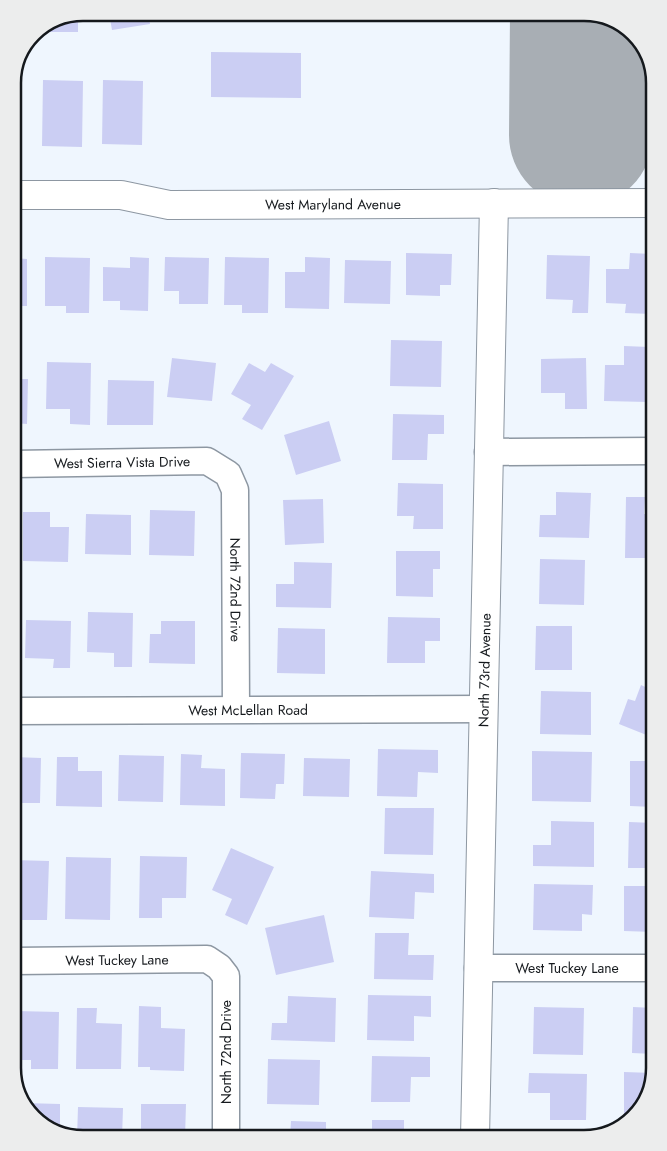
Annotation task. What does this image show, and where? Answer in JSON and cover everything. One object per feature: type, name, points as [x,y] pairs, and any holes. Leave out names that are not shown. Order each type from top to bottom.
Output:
[{"type":"street","name":"West Maryland Avenue","points":[[21,195],[121,195],[169,206],[646,203]]},
{"type":"street","name":"North 73rd Avenue","points":[[475,1130],[494,203]]},
{"type":"street","points":[[488,452],[646,451]]},
{"type":"street","name":"West Sierra Vista Drive","points":[[21,464],[207,461],[228,474]]},
{"type":"street","name":"North 72nd Drive","points":[[228,474],[235,490],[236,709]]},
{"type":"street","name":"West McLellan Road","points":[[21,711],[483,709]]},
{"type":"street","name":"West Tuckey Lane","points":[[21,961],[207,959],[219,967]]},
{"type":"street","name":"North 72nd Drive","points":[[219,967],[226,976],[226,1130]]},
{"type":"street","name":"West Tuckey Lane","points":[[478,968],[646,968]]},
{"type":"building","points":[[110,21],[149,21],[150,24],[112,30]]},
{"type":"building","points":[[72,22],[78,22],[78,32],[49,32]]},
{"type":"building","points":[[211,52],[301,53],[301,98],[211,97]]},
{"type":"building","points":[[43,80],[83,81],[82,147],[42,146]]},
{"type":"building","points":[[103,80],[143,81],[142,145],[102,144]]},
{"type":"building","points":[[406,253],[452,254],[451,285],[440,285],[440,296],[406,295]]},
{"type":"building","points":[[630,253],[646,254],[646,314],[625,313],[626,304],[606,303],[606,269],[629,269]]},
{"type":"building","points":[[547,255],[590,256],[588,313],[572,313],[573,300],[546,299]]},
{"type":"building","points":[[45,257],[90,258],[89,313],[66,313],[66,306],[45,306]]},
{"type":"building","points":[[130,257],[149,258],[148,311],[120,310],[120,301],[103,301],[103,267],[130,268]]},
{"type":"building","points":[[165,257],[209,258],[208,304],[179,304],[179,291],[164,291]]},
{"type":"building","points":[[225,257],[269,258],[268,313],[242,313],[242,305],[224,305]]},
{"type":"building","points":[[305,257],[330,258],[329,309],[285,308],[285,272],[305,272]]},
{"type":"building","points":[[21,259],[27,259],[27,306],[21,306]]},
{"type":"building","points":[[345,260],[391,261],[390,304],[344,303]]},
{"type":"building","points":[[391,340],[442,341],[441,387],[390,386]]},
{"type":"building","points":[[624,346],[646,347],[646,402],[604,401],[605,365],[624,365]]},
{"type":"building","points":[[172,358],[216,363],[212,401],[167,397]]},
{"type":"building","points":[[586,358],[587,409],[565,409],[565,393],[541,393],[541,359]]},
{"type":"building","points":[[47,362],[91,363],[90,425],[70,424],[70,409],[46,409]]},
{"type":"building","points":[[249,363],[265,372],[271,363],[294,376],[262,430],[242,419],[251,405],[231,394]]},
{"type":"building","points":[[21,379],[28,379],[27,424],[21,424]]},
{"type":"building","points":[[108,380],[154,381],[153,425],[107,425]]},
{"type":"building","points":[[393,414],[444,415],[444,434],[428,434],[427,460],[392,460]]},
{"type":"building","points":[[329,421],[341,461],[296,475],[284,435]]},
{"type":"building","points":[[398,483],[443,484],[443,529],[413,529],[414,516],[397,516]]},
{"type":"building","points":[[556,492],[591,493],[589,538],[539,537],[540,515],[556,515]]},
{"type":"building","points":[[626,497],[645,497],[646,558],[625,558]]},
{"type":"building","points":[[323,499],[324,543],[285,545],[283,500]]},
{"type":"building","points":[[150,510],[195,511],[194,556],[149,555]]},
{"type":"building","points":[[23,512],[50,512],[50,527],[69,527],[68,562],[23,561]]},
{"type":"building","points":[[86,514],[131,515],[131,555],[85,554]]},
{"type":"building","points":[[396,551],[440,551],[440,569],[433,569],[433,597],[396,596]]},
{"type":"building","points":[[540,559],[585,560],[584,605],[539,604]]},
{"type":"building","points":[[294,562],[332,563],[331,608],[276,607],[276,584],[294,584]]},
{"type":"building","points":[[88,612],[133,613],[132,667],[114,667],[114,653],[87,652]]},
{"type":"building","points":[[388,617],[440,618],[440,641],[425,641],[425,663],[387,663]]},
{"type":"building","points":[[26,620],[71,621],[70,668],[53,668],[54,659],[25,658]]},
{"type":"building","points":[[161,621],[195,621],[195,664],[149,663],[150,634],[161,634]]},
{"type":"building","points":[[536,626],[572,626],[572,670],[535,670]]},
{"type":"building","points":[[278,628],[325,629],[325,674],[277,673]]},
{"type":"building","points":[[641,685],[646,687],[646,735],[619,724],[628,699],[635,701]]},
{"type":"building","points":[[541,691],[591,692],[591,735],[540,734]]},
{"type":"building","points":[[378,749],[438,750],[438,773],[418,772],[417,797],[377,796]]},
{"type":"building","points":[[532,751],[592,752],[591,802],[532,801]]},
{"type":"building","points":[[241,753],[285,754],[284,784],[276,784],[275,799],[240,798]]},
{"type":"building","points":[[181,754],[202,755],[201,768],[225,769],[225,806],[180,805]]},
{"type":"building","points":[[119,755],[164,756],[163,802],[118,801]]},
{"type":"building","points":[[21,757],[41,758],[40,803],[21,803]]},
{"type":"building","points":[[57,757],[78,757],[78,771],[102,771],[102,807],[56,806]]},
{"type":"building","points":[[304,758],[350,759],[349,797],[303,796]]},
{"type":"building","points":[[630,761],[646,761],[646,807],[630,806]]},
{"type":"building","points":[[385,808],[434,808],[433,855],[384,854]]},
{"type":"building","points":[[551,821],[594,822],[594,867],[533,866],[533,845],[551,845]]},
{"type":"building","points":[[629,822],[646,823],[646,868],[628,868]]},
{"type":"building","points":[[231,848],[274,867],[247,925],[225,915],[232,899],[212,890]]},
{"type":"building","points":[[140,856],[187,857],[186,898],[162,898],[162,918],[139,918]]},
{"type":"building","points":[[66,857],[111,858],[110,920],[65,919]]},
{"type":"building","points":[[21,860],[49,861],[47,920],[22,920]]},
{"type":"building","points":[[371,871],[434,874],[434,893],[415,892],[414,919],[369,917]]},
{"type":"building","points":[[534,884],[593,885],[592,915],[582,914],[582,931],[533,930]]},
{"type":"building","points":[[624,886],[646,886],[646,932],[624,931]]},
{"type":"building","points":[[324,915],[334,962],[276,975],[265,928]]},
{"type":"building","points":[[375,933],[409,933],[408,955],[434,955],[433,980],[374,979]]},
{"type":"building","points":[[368,995],[431,996],[431,1017],[414,1016],[414,1041],[367,1040]]},
{"type":"building","points":[[288,996],[336,998],[335,1042],[271,1040],[272,1023],[287,1023]]},
{"type":"building","points":[[139,1006],[161,1007],[161,1028],[185,1029],[184,1071],[150,1070],[150,1067],[138,1067]]},
{"type":"building","points":[[534,1007],[584,1008],[583,1055],[533,1054]]},
{"type":"building","points":[[633,1007],[646,1008],[646,1054],[632,1053]]},
{"type":"building","points":[[77,1008],[97,1008],[96,1023],[122,1024],[121,1069],[76,1069]]},
{"type":"building","points":[[21,1011],[59,1012],[58,1069],[31,1069],[31,1060],[21,1060]]},
{"type":"building","points":[[372,1056],[430,1057],[430,1077],[411,1077],[410,1102],[371,1102]]},
{"type":"building","points":[[268,1059],[320,1060],[319,1105],[267,1104]]},
{"type":"building","points":[[624,1072],[645,1073],[644,1083],[637,1099],[624,1114]]},
{"type":"building","points":[[529,1073],[587,1074],[586,1120],[550,1120],[550,1093],[528,1093]]},
{"type":"building","points":[[33,1103],[60,1104],[60,1124],[49,1119]]},
{"type":"building","points":[[141,1104],[186,1104],[185,1130],[141,1130]]},
{"type":"building","points":[[78,1107],[123,1108],[122,1130],[77,1130]]},
{"type":"building","points":[[372,1120],[404,1120],[404,1130],[372,1130]]},
{"type":"building","points":[[291,1121],[326,1122],[326,1130],[290,1130]]},
{"type":"runway","points":[[581,135],[582,21]]}]
